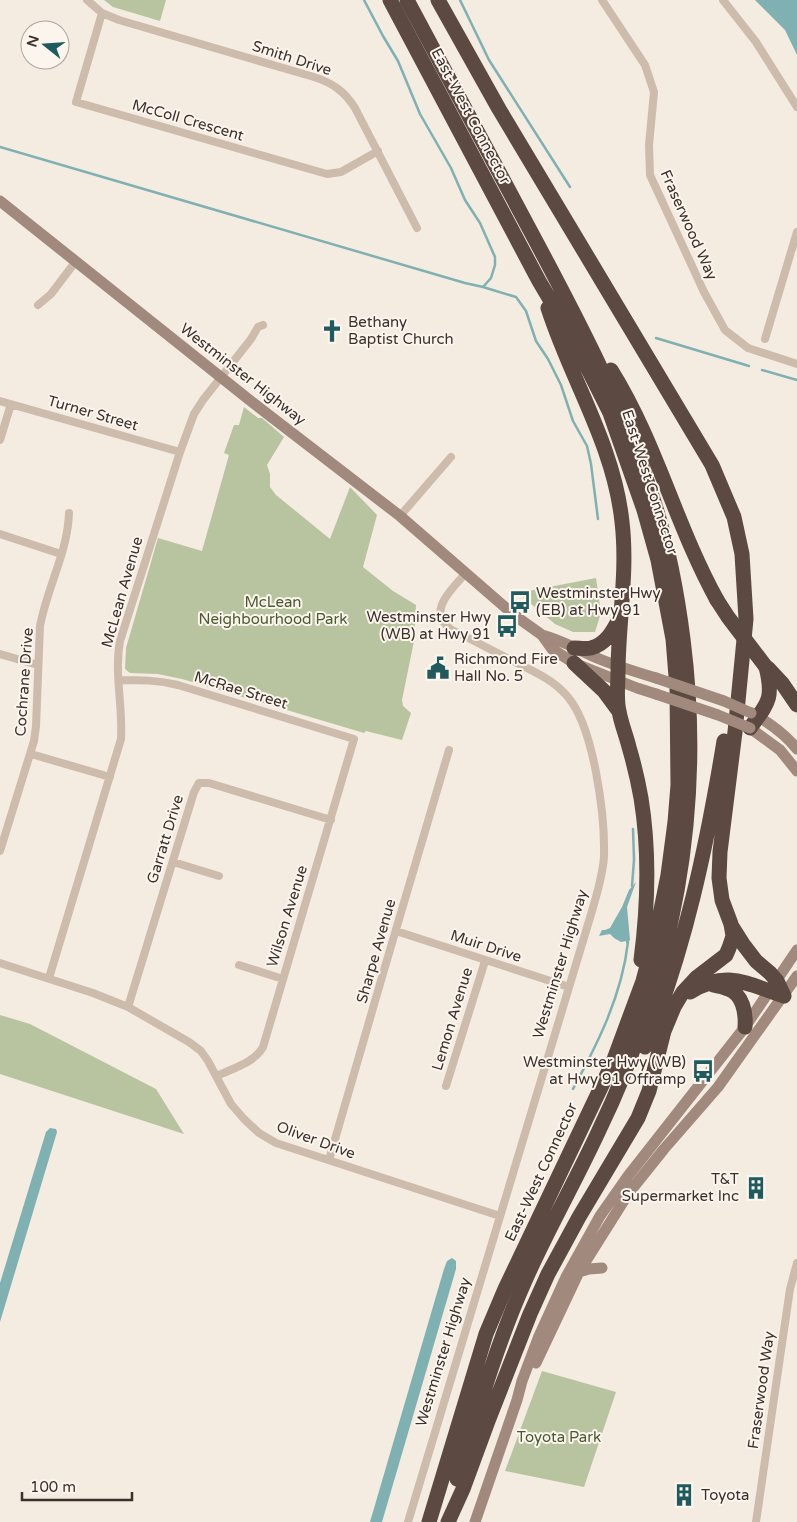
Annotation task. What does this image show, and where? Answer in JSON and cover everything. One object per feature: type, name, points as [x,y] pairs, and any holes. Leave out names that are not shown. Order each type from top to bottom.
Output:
[{"type":"highway","name":"East-West Connector","points":[[390,0],[539,281],[572,338],[610,413],[646,518],[658,560],[672,639],[677,689],[678,785],[675,822],[668,875],[658,925],[643,981],[613,1062],[509,1280],[486,1334],[429,1522]]},
{"type":"highway","name":"East-West Connector","points":[[407,0],[575,314],[621,412],[654,500],[669,556],[680,611],[688,676],[691,734],[687,827],[669,934],[657,979],[640,1033],[602,1125],[524,1284],[503,1334],[443,1522]]},
{"type":"highway","points":[[438,0],[499,109],[712,465],[734,517],[742,554],[746,619],[743,666],[720,852],[722,900],[731,924],[733,936],[726,954],[696,978],[683,992],[674,1007],[664,1031],[649,1091],[638,1118],[579,1217],[548,1274],[530,1314],[463,1489],[448,1522]]},
{"type":"highway","points":[[539,281],[557,336],[598,431],[617,487],[622,521],[624,544],[618,710],[633,759],[647,839],[648,882],[645,928],[634,1008]]},
{"type":"highway","points":[[575,314],[621,387],[640,424],[703,575],[717,600],[766,667],[782,683],[797,705]]},
{"type":"highway","points":[[602,1125],[634,1072],[649,1037],[670,980],[685,930],[705,846],[733,691],[744,586]]},
{"type":"highway","points":[[618,710],[574,655],[603,642],[611,633],[620,617]]},
{"type":"highway","points":[[753,719],[764,710],[770,695],[770,682],[766,667]]},
{"type":"highway","points":[[731,924],[777,990]]},
{"type":"highway","points":[[674,1007],[686,994],[706,983],[721,980],[737,980],[777,990]]},
{"type":"highway","points":[[706,983],[730,989],[737,994],[746,1015],[745,1027]]},
{"type":"main road","name":"Westminster Highway","points":[[0,201],[222,376],[252,402],[400,516],[514,615],[542,635],[552,649],[574,655],[618,673],[656,694],[718,715],[753,719],[797,771]]},
{"type":"main road","name":"Westminster Highway","points":[[618,673],[656,678],[724,701],[790,740],[797,749]]},
{"type":"main road","points":[[517,1400],[526,1386],[566,1298],[591,1251],[628,1194],[718,1086],[777,990],[797,950]]},
{"type":"main road","points":[[475,1522],[539,1336],[566,1277],[600,1216],[628,1176],[745,1027],[777,990],[797,976]]},
{"type":"main road","points":[[579,1272],[602,1268],[591,1251]]},
{"type":"street","name":"Smith Drive","points":[[87,0],[102,13],[112,18],[314,77],[342,91],[351,102],[417,228]]},
{"type":"street","name":"Fraserwood Way","points":[[602,0],[645,65],[654,92],[649,145],[650,175],[704,292],[725,330],[748,348],[797,364]]},
{"type":"street","points":[[722,0],[756,42],[797,107]]},
{"type":"street","name":"McColl Crescent","points":[[102,13],[76,102],[327,174],[341,172],[378,152]]},
{"type":"street","points":[[765,338],[797,232]]},
{"type":"street","points":[[38,305],[50,294],[76,261]]},
{"type":"street","name":"McLean Avenue","points":[[49,978],[121,739],[122,726],[117,655],[120,640],[180,452],[194,414],[202,400],[251,339],[258,327],[264,325]]},
{"type":"street","name":"Turner Street","points":[[0,401],[180,452]]},
{"type":"street","points":[[0,440],[11,404]]},
{"type":"street","points":[[400,516],[451,458]]},
{"type":"street","name":"Cochrane Drive","points":[[0,850],[34,741],[40,626],[43,610],[68,530],[69,514]]},
{"type":"street","points":[[0,534],[61,554]]},
{"type":"street","name":"Westminster Highway","points":[[408,1522],[596,897],[604,856],[601,801],[591,750],[584,726],[575,706],[558,686],[452,630],[441,618],[441,604],[466,573]]},
{"type":"street","points":[[0,654],[38,665]]},
{"type":"street","name":"McRae Street","points":[[119,680],[145,679],[178,685],[354,739]]},
{"type":"street","name":"Wilson Avenue","points":[[217,1076],[251,1060],[259,1054],[265,1041],[354,739]]},
{"type":"street","name":"Sharpe Avenue","points":[[329,1160],[449,750]]},
{"type":"street","points":[[31,754],[110,777]]},
{"type":"street","name":"Garratt Drive","points":[[128,1007],[194,792],[199,783],[214,784],[330,820]]},
{"type":"street","points":[[173,862],[219,876]]},
{"type":"street","name":"Muir Drive","points":[[396,931],[568,987]]},
{"type":"street","name":"Lemon Avenue","points":[[446,1086],[484,961]]},
{"type":"street","name":"Oliver Drive","points":[[0,964],[49,978],[128,1007],[189,1042],[204,1056],[217,1076],[231,1104],[244,1120],[259,1133],[276,1143],[500,1216]]},
{"type":"street","points":[[239,965],[283,979]]},
{"type":"street","name":"Fraserwood Way","points":[[756,1522],[790,1289],[797,1263]]},
{"type":"green space","points":[[104,0],[166,0],[160,21],[113,7]]},
{"type":"green space","name":"McLean Neighbourhood Park","points":[[244,407],[258,418],[262,418],[284,437],[267,465],[270,474],[270,487],[276,495],[330,539],[350,487],[377,515],[363,567],[393,591],[416,605],[414,641],[402,700],[403,706],[411,713],[402,740],[366,731],[364,733],[182,679],[158,674],[130,673],[125,669],[126,648],[158,538],[202,551],[229,455],[224,453],[234,425],[239,425]]},
{"type":"green space","points":[[596,578],[601,613],[595,632],[573,632],[555,624],[518,593]]},
{"type":"green space","points":[[0,1015],[30,1024],[156,1089],[184,1134],[0,1074]]},
{"type":"green space","name":"Toyota Park","points":[[542,1371],[616,1392],[584,1487],[505,1471]]},
{"type":"water","points":[[755,0],[797,0],[797,55],[785,30]]},
{"type":"water","points":[[636,882],[627,907],[630,940],[626,944],[626,941],[621,942],[610,934],[599,936],[602,930],[610,928],[629,890]]},
{"type":"water","points":[[50,1128],[56,1129],[57,1132],[0,1322],[0,1283],[46,1132]]},
{"type":"water","points":[[452,1258],[456,1261],[456,1269],[382,1522],[370,1522],[444,1269],[447,1261]]},
{"type":"waterway","points":[[364,0],[398,61],[420,114],[451,168],[465,200],[480,223],[495,257],[491,278],[483,287]]},
{"type":"waterway","points":[[460,0],[489,60],[570,187]]},
{"type":"waterway","points":[[0,147],[516,297],[526,311],[536,341],[548,359],[561,385],[573,421],[587,446],[598,519]]},
{"type":"waterway","points":[[656,338],[749,366]]},
{"type":"waterway","points":[[762,370],[797,380]]},
{"type":"waterway","points":[[632,886],[634,860],[633,829]]},
{"type":"waterway","points":[[573,1089],[600,1036],[615,1000],[628,942]]},
{"type":"place","name":"Bethany Baptist Church","points":[[332,331]]},
{"type":"place","name":"Westminster Hwy (EB) at Hwy 91","points":[[520,602]]},
{"type":"place","name":"Westminster Hwy (WB) at Hwy 91","points":[[507,626]]},
{"type":"place","name":"Richmond Fire Hall No. 5","points":[[438,668]]},
{"type":"place","name":"Westminster Hwy (WB) at Hwy 91 Offramp","points":[[703,1071]]},
{"type":"place","name":"T&T Supermarket Inc","points":[[756,1188]]},
{"type":"place","name":"Toyota","points":[[684,1495]]}]
